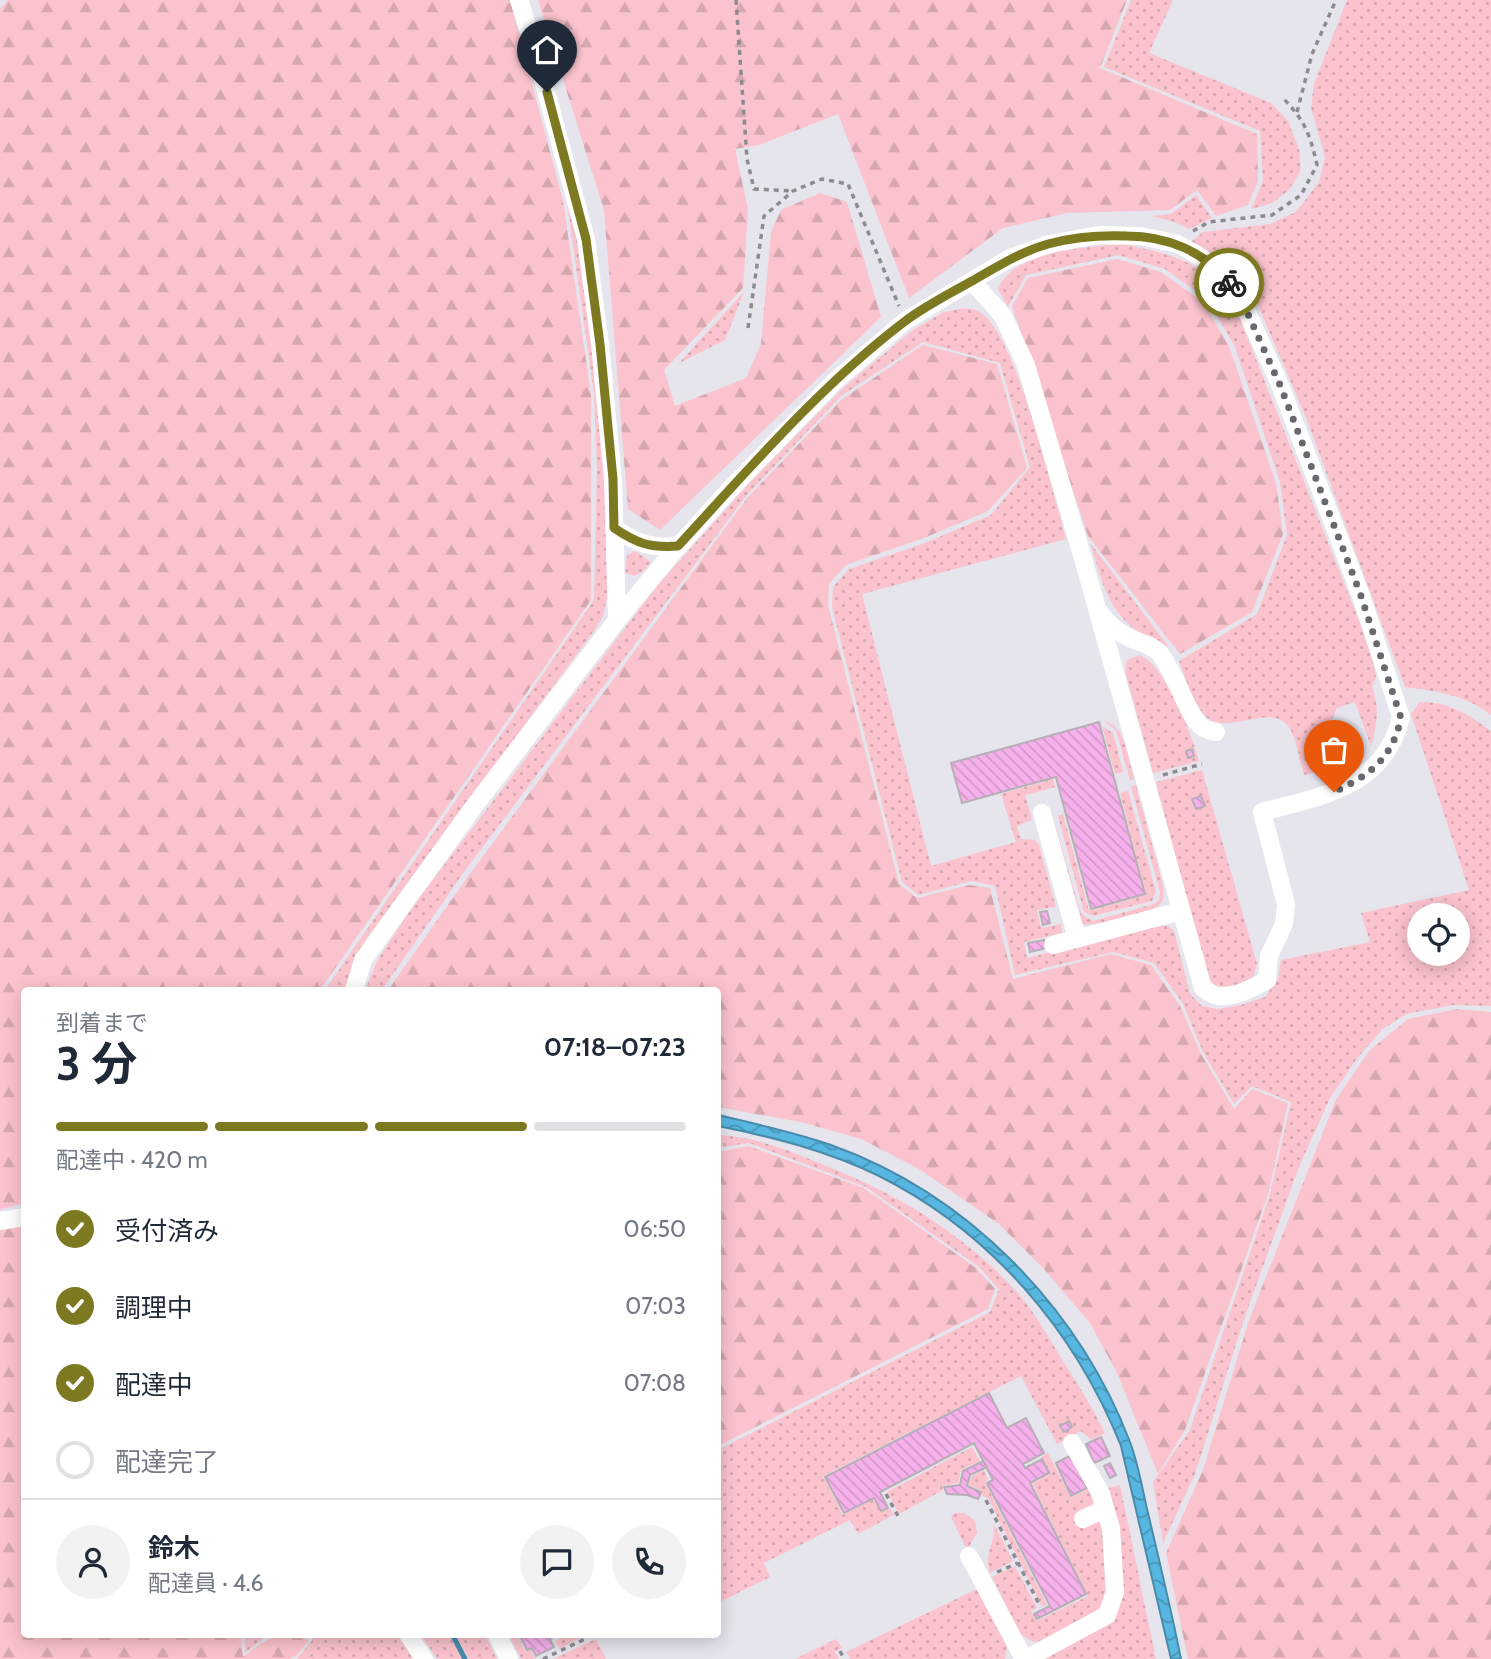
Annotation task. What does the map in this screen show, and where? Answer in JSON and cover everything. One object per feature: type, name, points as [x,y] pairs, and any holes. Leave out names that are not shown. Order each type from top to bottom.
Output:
[{"type":"lane","points":[[519,0],[586,239],[600,344],[613,479],[617,620]]},
{"type":"lane","points":[[355,987],[363,960],[390,921],[617,620],[678,546],[835,381],[905,321],[1010,258],[1049,244],[1098,235],[1141,236],[1178,244],[1222,274],[1243,303],[1280,385],[1360,593],[1401,718],[1397,736],[1384,757],[1362,779],[1334,792],[1262,812],[1286,904],[1284,924],[1269,956],[1266,980],[1252,989],[1216,997],[1203,988],[1026,365],[1003,316],[972,281]]},
{"type":"lane","points":[[614,528],[633,540],[655,547],[678,546]]},
{"type":"lane","points":[[1097,611],[1127,637],[1143,642],[1159,652],[1174,674],[1197,723],[1206,730],[1216,732]]},
{"type":"lane","points":[[1042,813],[1077,938]]},
{"type":"lane","points":[[1053,945],[1181,911]]},
{"type":"lane","points":[[0,1221],[21,1218]]},
{"type":"lane","points":[[969,1556],[1025,1659],[1107,1615],[1115,1592],[1111,1528],[1100,1492],[1073,1443]]},
{"type":"lane","points":[[1083,1519],[1105,1509]]},
{"type":"lane","points":[[411,1638],[424,1659]]},
{"type":"lane","points":[[499,1638],[509,1659]]},
{"type":"path","points":[[736,0],[747,159],[754,189],[793,191]]},
{"type":"path","points":[[1297,112],[1311,54],[1336,0]]},
{"type":"path","points":[[1178,244],[1188,234],[1209,222],[1272,215],[1301,195],[1317,165],[1311,135],[1297,112],[1283,98]]},
{"type":"path","points":[[748,328],[764,216],[793,191],[822,179],[848,184],[905,321]]},
{"type":"path","points":[[1154,777],[1202,764]]},
{"type":"path","points":[[886,1494],[898,1516]]},
{"type":"path","points":[[986,1500],[1040,1606]]},
{"type":"path","points":[[993,1574],[1018,1563]]},
{"type":"path","points":[[543,1659],[584,1638]]},
{"type":"path","points":[[840,1651],[843,1657]]},
{"type":"green space","points":[[8,0],[510,0],[563,201],[591,395],[591,600],[322,987],[21,987],[21,1204],[0,1210],[0,9]]},
{"type":"green space","points":[[538,0],[1127,0],[1100,68],[1257,134],[1258,181],[1248,205],[1216,216],[1197,190],[1170,210],[1067,213],[1003,228],[909,298],[838,114],[759,145],[735,149],[748,209],[743,288],[664,370],[675,406],[746,378],[761,344],[771,232],[781,210],[820,193],[847,202],[881,317],[660,530],[628,509],[604,210]]},
{"type":"green space","points":[[1131,0],[1173,0],[1149,53],[1271,103],[1288,121],[1299,149],[1301,170],[1289,190],[1272,203],[1251,209],[1263,181],[1260,131],[1104,67]]},
{"type":"green space","points":[[1347,0],[1491,0],[1491,715],[1461,698],[1405,687],[1307,420],[1248,282],[1219,257],[1191,242],[1203,232],[1270,224],[1296,212],[1319,182],[1325,157],[1311,108],[1314,84]]},
{"type":"green space","points":[[536,84],[577,226],[603,432],[608,593],[603,616],[367,938],[345,987],[327,987],[594,600],[597,469],[594,393],[567,203]]},
{"type":"green space","points":[[1196,195],[1212,218],[1189,229],[1151,216],[1171,214]]},
{"type":"green space","points":[[1124,244],[1163,253],[1191,265],[1215,284],[1239,316],[1373,662],[1376,677],[1372,686],[1377,716],[1371,746],[1355,702],[1337,708],[1332,720],[1340,747],[1329,751],[1333,767],[1304,775],[1292,734],[1283,721],[1264,717],[1219,723],[1209,719],[1195,701],[1179,661],[1257,614],[1287,535],[1280,482],[1235,347],[1207,299],[1165,269],[1119,255],[1026,275],[1008,307],[998,289],[1006,276],[1035,258],[1072,249]]},
{"type":"green space","points":[[1117,259],[1161,272],[1203,302],[1229,346],[1276,483],[1283,534],[1252,612],[1180,654],[1088,536],[1012,306],[1028,278]]},
{"type":"green space","points":[[744,292],[725,340],[679,363]]},
{"type":"green space","points":[[965,308],[980,312],[993,326],[1007,350],[1032,417],[1066,539],[862,594],[931,866],[1016,842],[1001,794],[1053,779],[1055,787],[1025,795],[1032,820],[1017,826],[1021,839],[1035,840],[1039,845],[1056,907],[1037,910],[1041,928],[1061,924],[1062,933],[1024,942],[1027,958],[1157,925],[1168,926],[1174,931],[1190,994],[1202,1006],[1218,1009],[1265,997],[1278,979],[1281,960],[1370,942],[1361,913],[1407,903],[1407,966],[1470,966],[1470,903],[1408,903],[1469,890],[1411,714],[1420,702],[1440,704],[1466,715],[1491,731],[1491,1006],[1453,1005],[1406,1014],[1383,1029],[1358,1057],[1330,1098],[1299,1167],[1245,1316],[1195,1474],[1163,1543],[1153,1482],[1190,1430],[1270,1194],[1291,1102],[1252,1086],[1234,1104],[1203,1052],[1183,1004],[1154,963],[1113,952],[1015,975],[995,886],[971,881],[918,895],[902,882],[832,607],[833,587],[849,569],[922,544],[991,515],[1030,467],[1000,363],[923,342],[841,396],[746,496],[464,872],[384,987],[366,987],[377,961],[413,906],[657,586],[753,479],[844,387],[913,330],[944,312]]},
{"type":"green space","points":[[923,345],[997,364],[1027,468],[988,511],[924,538],[846,565],[829,584],[828,605],[899,884],[917,898],[969,885],[990,888],[1013,979],[1111,954],[1151,965],[1180,1006],[1201,1054],[1234,1109],[1252,1089],[1288,1103],[1269,1191],[1185,1430],[1158,1474],[1117,1373],[1090,1323],[1042,1267],[999,1224],[919,1169],[861,1139],[805,1123],[721,1108],[721,987],[390,987],[469,875],[748,497],[841,400]]},
{"type":"green space","points":[[1090,543],[1169,647],[1139,632],[1119,614],[1102,581]]},
{"type":"green space","points":[[635,551],[651,562],[634,576],[625,573],[627,555]]},
{"type":"green space","points":[[1139,655],[1149,661],[1167,685],[1190,734],[1199,761],[1153,773],[1125,671],[1127,660]]},
{"type":"green space","points":[[1104,721],[1117,729],[1122,736],[1134,779],[1130,780],[1116,730]]},
{"type":"green space","points":[[1102,726],[1113,733],[1123,772],[1115,774]]},
{"type":"green space","points":[[1202,770],[1257,964],[1251,979],[1228,987],[1212,983],[1206,974],[1156,782]]},
{"type":"green space","points":[[1136,785],[1162,882],[1163,900],[1156,907],[1136,915],[1081,924],[1050,821],[1053,818],[1081,914],[1093,921],[1154,904],[1159,900],[1160,892],[1131,787]]},
{"type":"green space","points":[[1128,791],[1156,892],[1152,901],[1093,916],[1084,912],[1058,816],[1063,814],[1089,911],[1146,895],[1120,793]]},
{"type":"green space","points":[[1457,1009],[1491,1012],[1491,1659],[1188,1659],[1166,1553],[1203,1470],[1249,1320],[1336,1099],[1370,1050],[1408,1019]]},
{"type":"green space","points":[[721,1135],[772,1145],[852,1177],[904,1203],[975,1252],[1024,1300],[1105,1433],[1092,1440],[1081,1431],[1057,1444],[1021,1376],[823,1476],[843,1515],[874,1499],[881,1512],[890,1508],[894,1515],[858,1534],[850,1520],[764,1563],[770,1577],[721,1602],[721,1448],[990,1312],[999,1289],[979,1267],[866,1187],[749,1143],[721,1148]]},
{"type":"green space","points":[[748,1146],[864,1188],[976,1268],[995,1289],[988,1309],[721,1444],[721,1151]]},
{"type":"green space","points":[[21,1226],[21,1638],[241,1638],[243,1657],[273,1638],[309,1640],[297,1655],[290,1659],[0,1659],[0,1230]]},
{"type":"green space","points":[[972,1447],[980,1461],[961,1470],[958,1483],[942,1486],[943,1490],[899,1514],[887,1492]]},
{"type":"green space","points":[[1048,1453],[1071,1498],[1088,1489],[1093,1500],[1093,1508],[1102,1523],[1106,1598],[1103,1609],[1034,1642],[1021,1635],[992,1577],[1015,1566],[1037,1608],[1031,1611],[1037,1621],[1088,1596],[1032,1484],[1050,1474],[1041,1457]]},
{"type":"green space","points":[[984,1470],[988,1479],[985,1482],[1047,1605],[1042,1607],[988,1498],[981,1495],[982,1491],[969,1485],[971,1477]]},
{"type":"green space","points":[[1120,1485],[1156,1659],[1042,1659],[1114,1621],[1120,1606],[1123,1580],[1117,1519],[1109,1488]]},
{"type":"green space","points":[[954,1513],[964,1513],[975,1521],[977,1533],[969,1547],[965,1546],[951,1517]]},
{"type":"green space","points":[[994,1524],[1013,1561],[990,1573],[988,1561]]},
{"type":"green space","points":[[977,1589],[1007,1647],[1005,1659],[850,1659],[846,1652]]},
{"type":"green space","points":[[244,1638],[264,1638],[245,1653]]},
{"type":"green space","points":[[310,1638],[399,1638],[414,1659],[297,1659],[313,1639]]},
{"type":"green space","points":[[423,1638],[451,1638],[463,1659],[437,1659]]},
{"type":"green space","points":[[457,1638],[486,1638],[497,1659],[469,1659]]},
{"type":"green space","points":[[510,1638],[519,1638],[526,1652],[531,1650],[535,1659],[521,1659]]},
{"type":"green space","points":[[561,1638],[580,1638],[559,1649],[555,1641]]},
{"type":"green space","points":[[596,1639],[606,1659],[553,1659]]},
{"type":"green space","points":[[836,1639],[842,1648],[835,1651],[839,1659],[795,1659]]},
{"type":"water","points":[[721,1116],[817,1140],[881,1166],[928,1193],[972,1225],[1012,1261],[1049,1302],[1081,1346],[1108,1392],[1130,1442],[1140,1475],[1181,1659],[1171,1659],[1121,1446],[1080,1363],[1054,1325],[1025,1289],[993,1256],[958,1226],[920,1199],[879,1176],[840,1159],[780,1140],[721,1127]]},
{"type":"building","points":[[1099,722],[1145,894],[1091,909],[1056,777],[962,803],[951,763]]},
{"type":"building","points":[[1192,749],[1194,756],[1188,758],[1186,751]]},
{"type":"building","points":[[1201,796],[1205,806],[1196,809],[1192,799]]},
{"type":"building","points":[[1047,911],[1050,923],[1043,925],[1040,912]]},
{"type":"building","points":[[1044,940],[1046,948],[1030,952],[1028,943]]},
{"type":"building","points":[[989,1393],[1007,1428],[1026,1418],[1044,1453],[1023,1464],[1025,1468],[1042,1459],[1049,1473],[1030,1483],[1086,1594],[1037,1619],[1034,1614],[1050,1606],[987,1483],[993,1480],[974,1443],[880,1492],[888,1508],[881,1511],[874,1498],[844,1513],[825,1477]]},
{"type":"building","points":[[1069,1421],[1072,1427],[1064,1432],[1060,1426]]},
{"type":"building","points":[[1101,1437],[1110,1456],[1094,1463],[1086,1444]]},
{"type":"building","points":[[1071,1455],[1087,1488],[1071,1496],[1056,1463]]},
{"type":"building","points":[[983,1461],[987,1467],[970,1475],[967,1486],[981,1492],[978,1499],[967,1495],[947,1494],[944,1487],[960,1485],[963,1471]]},
{"type":"building","points":[[1110,1463],[1116,1475],[1110,1478],[1104,1466]]},
{"type":"building","points":[[521,1638],[552,1638],[554,1647],[536,1656],[532,1648],[527,1650]]},
{"type":"waterway","points":[[454,1638],[465,1659]]},
{"type":"way so far","points":[[1229,283],[1243,303],[1280,385],[1360,593],[1401,718],[1397,736],[1384,757],[1362,779],[1334,792]]},
{"type":"route","points":[[547,92],[586,239],[600,344],[613,479],[614,528],[633,540],[655,547],[678,546],[835,381],[905,321],[1010,258],[1049,244],[1098,235],[1141,236],[1178,244],[1200,257],[1229,283]]}]
